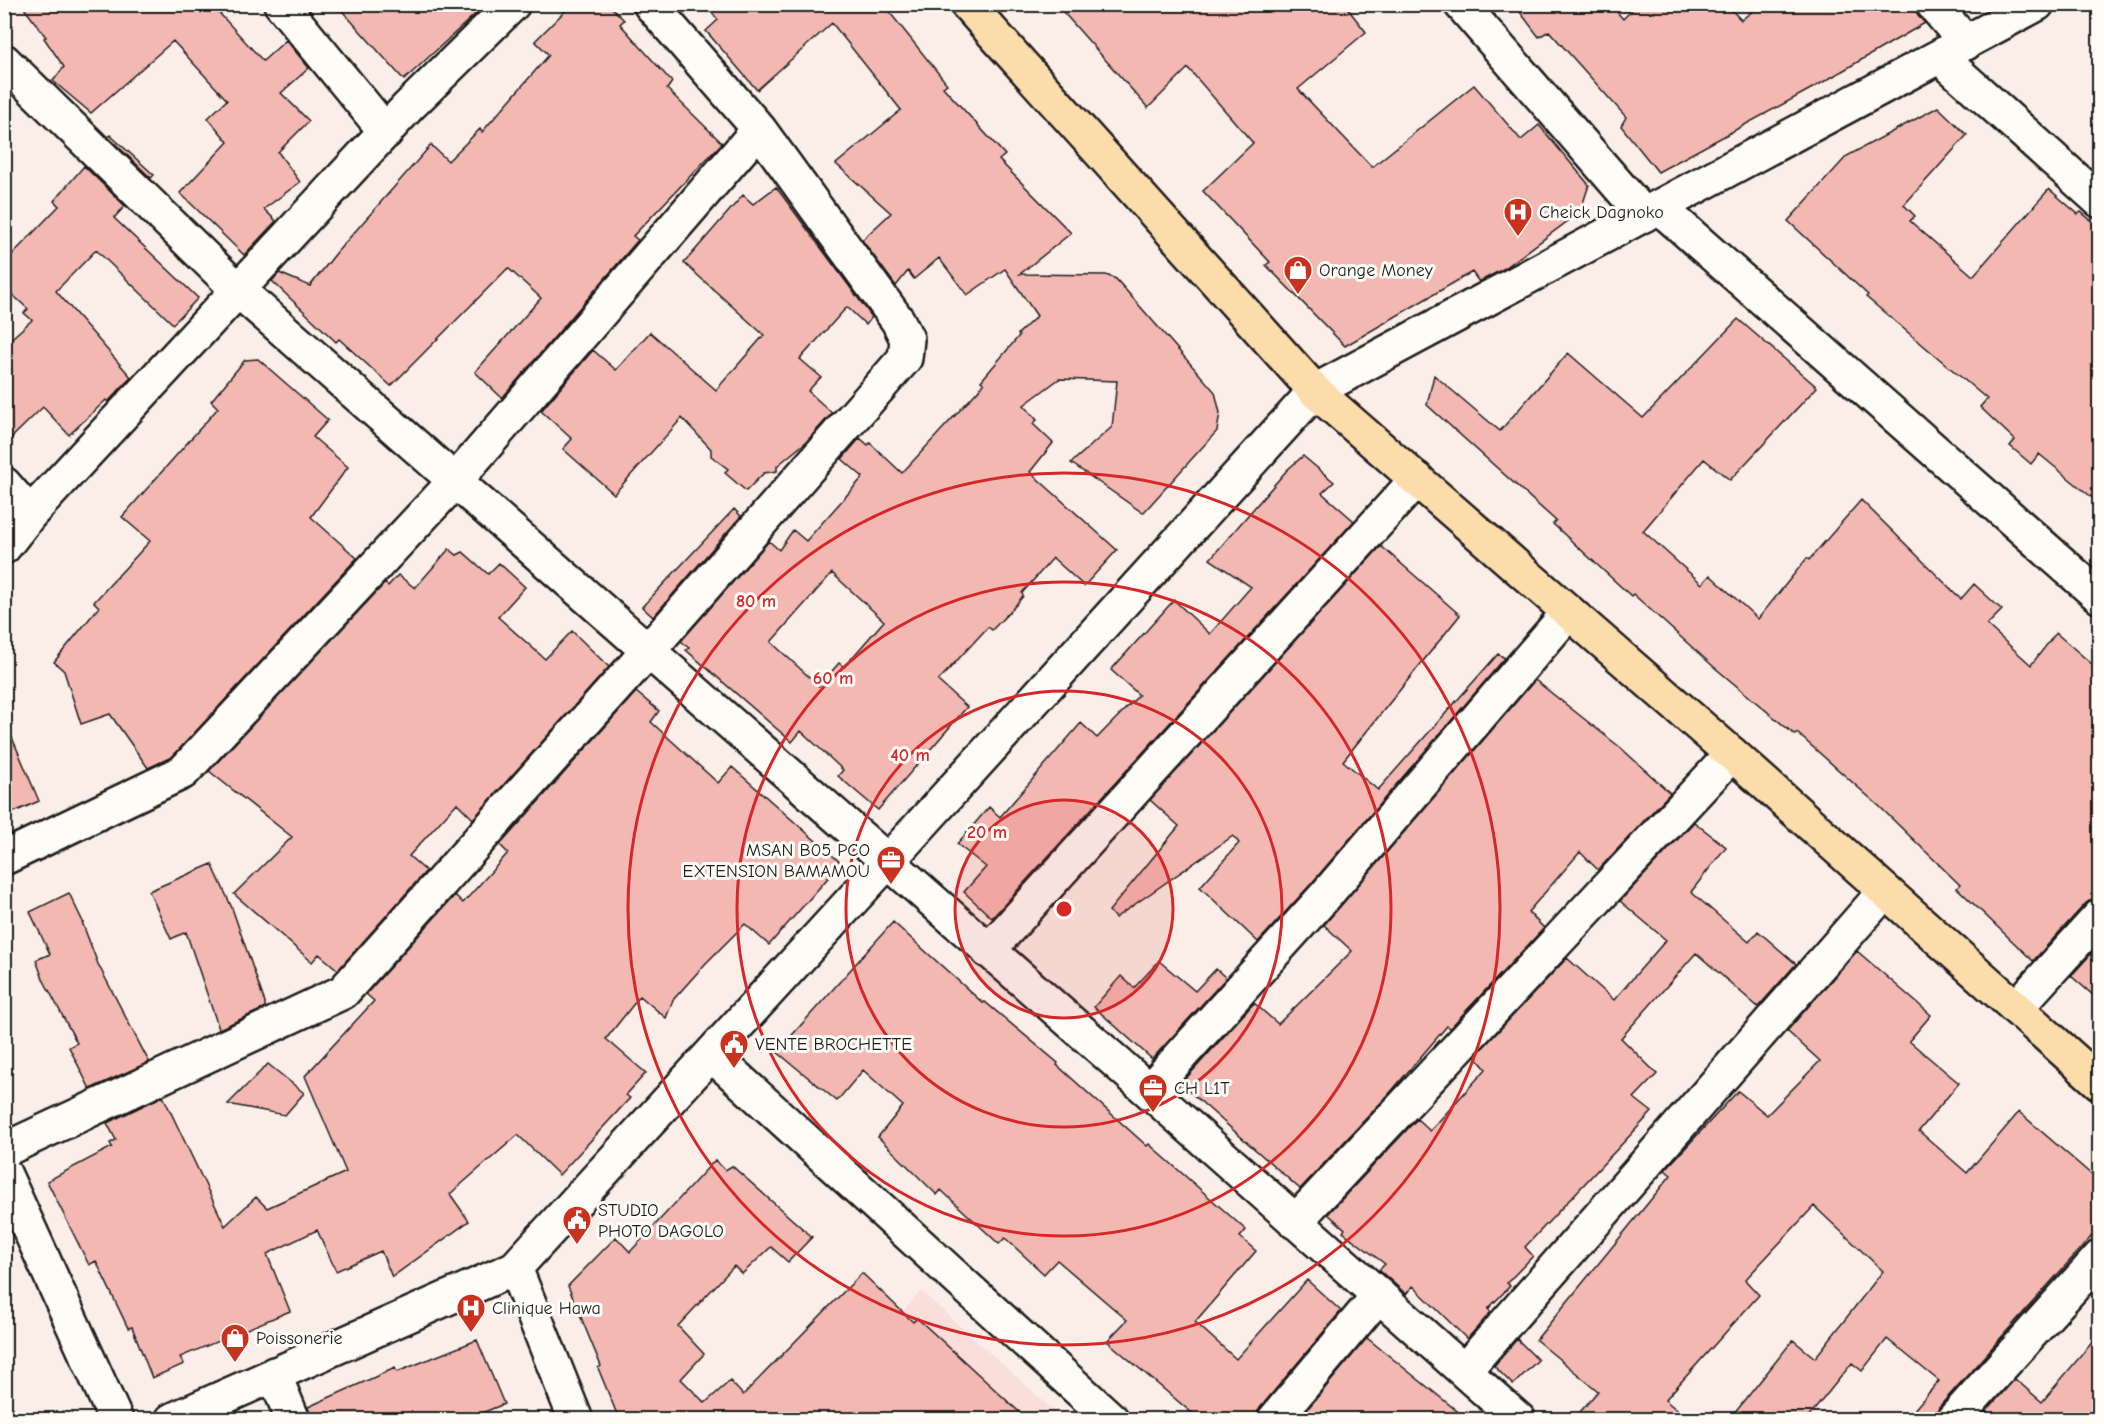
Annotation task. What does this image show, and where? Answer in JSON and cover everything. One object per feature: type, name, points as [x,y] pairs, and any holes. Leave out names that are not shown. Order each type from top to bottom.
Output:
[{"type":"main road","points":[[967,4],[1316,391],[1732,754],[2100,1083]]},
{"type":"street","points":[[281,4],[386,132]]},
{"type":"street","points":[[4,547],[30,514],[408,107],[513,4]]},
{"type":"street","points":[[4,1150],[343,992],[648,651],[905,358],[907,339],[898,321],[759,129],[650,4]]},
{"type":"street","points":[[1461,4],[1652,211],[2100,597]]},
{"type":"street","points":[[1933,4],[1953,50],[2100,201]]},
{"type":"street","points":[[172,1419],[515,1268],[1316,391],[2037,4]]},
{"type":"street","points":[[4,61],[239,291],[1519,1419]]},
{"type":"street","points":[[4,858],[183,772],[455,481],[759,129]]},
{"type":"street","points":[[988,951],[1417,479]]},
{"type":"street","points":[[4,484],[30,514]]},
{"type":"street","points":[[1149,1091],[1325,896],[1569,612]]},
{"type":"street","points":[[1295,1222],[1732,754]]},
{"type":"street","points":[[1464,1371],[1885,891]]},
{"type":"street","points":[[2016,1008],[2100,916]]},
{"type":"street","points":[[711,1054],[1112,1419]]},
{"type":"street","points":[[4,1173],[116,1419]]},
{"type":"street","points":[[1953,1419],[2100,1257]]},
{"type":"street","points":[[515,1268],[576,1419]]},
{"type":"street","points":[[1274,1419],[1378,1295]]},
{"type":"street","points":[[274,1374],[293,1419]]},
{"type":"shaded area","points":[[921,1291],[1063,1419],[806,1420]]},
{"type":"building","points":[[21,4],[211,4],[263,61],[286,40],[309,68],[281,93],[309,121],[278,152],[300,182],[264,209],[276,221],[244,255],[180,193],[228,142],[208,118],[227,100],[173,41],[91,113],[53,81],[64,67],[44,38],[46,37]]},
{"type":"building","points":[[336,4],[486,4],[404,80]]},
{"type":"building","points":[[572,4],[608,4],[624,20],[620,24],[672,82],[667,89],[722,143],[633,236],[638,240],[502,398],[475,372],[541,298],[508,268],[391,386],[339,339],[336,342],[272,281],[279,273],[310,286],[431,145],[448,161],[480,129],[482,132],[549,55],[535,41]]},
{"type":"building","points":[[705,4],[883,4],[947,84],[943,87],[1005,155],[999,160],[1071,233],[1020,274],[1106,275],[1116,279],[1215,392],[1220,413],[1217,431],[1143,513],[1071,463],[1112,427],[1117,381],[1059,379],[1024,405],[1037,420],[1033,424],[1053,443],[1030,472],[1117,550],[1084,586],[1053,558],[1022,593],[1023,596],[1015,606],[992,630],[988,627],[938,681],[967,707],[878,810],[838,776],[843,770],[801,731],[792,742],[686,650],[689,648],[681,641],[769,541],[779,550],[793,530],[806,541],[863,477],[842,459],[860,438],[868,445],[870,443],[902,473],[984,384],[981,381],[1019,336],[1018,334],[1037,316],[1005,269],[967,295],[939,258],[914,279],[908,271],[896,286],[862,240],[891,213],[836,164],[901,110],[832,23],[757,90],[706,31],[718,20]],"holes":[[[832,573],[884,621],[844,667],[839,663],[819,686],[771,642]]]},
{"type":"building","points":[[1056,4],[1344,4],[1366,32],[1298,89],[1372,167],[1474,85],[1521,140],[1539,125],[1589,185],[1580,212],[1505,268],[1479,282],[1472,272],[1345,346],[1266,265],[1270,262],[1203,191],[1253,143],[1188,68],[1148,108]]},
{"type":"building","points":[[1514,4],[1610,4],[1623,19],[1638,4],[1726,4],[1741,20],[1762,4],[1915,4],[1918,16],[1925,23],[1818,85],[1658,172],[1621,126],[1626,117],[1549,31],[1539,37]]},
{"type":"building","points":[[1938,107],[1967,135],[1904,205],[1915,216],[1910,221],[1973,276],[2049,189],[2078,214],[2081,212],[2100,228],[2100,504],[2039,454],[2031,464],[2010,446],[2015,440],[1980,407],[1987,399],[1866,297],[1868,295],[1788,221],[1847,156]]},
{"type":"building","points":[[110,135],[154,175],[151,178],[108,137]]},
{"type":"building","points":[[84,166],[125,206],[114,218],[198,298],[173,324],[96,250],[56,291],[131,377],[108,402],[106,400],[69,435],[43,407],[4,445],[4,345],[32,320],[24,313],[28,309],[4,287],[4,263],[59,206],[54,201]]},
{"type":"building","points":[[776,187],[872,317],[866,325],[847,307],[800,359],[821,377],[808,391],[832,413],[806,442],[777,466],[777,471],[764,473],[746,491],[725,473],[728,469],[711,456],[711,449],[682,418],[614,494],[563,449],[572,439],[541,411],[593,350],[616,370],[650,332],[716,390],[764,335],[684,263],[743,195],[753,204]]},
{"type":"building","points":[[1738,319],[1817,387],[1730,480],[1704,459],[1643,531],[1702,584],[1710,575],[1758,619],[1807,558],[1809,560],[1861,500],[1961,599],[1974,584],[2002,610],[1987,625],[2031,665],[2056,633],[2100,671],[2100,898],[2094,898],[2086,903],[2033,961],[1957,888],[1960,885],[1879,806],[1797,733],[1795,735],[1714,667],[1633,594],[1631,596],[1553,524],[1556,521],[1427,405],[1434,375],[1500,431],[1568,353],[1643,418]]},
{"type":"building","points":[[258,359],[328,420],[313,437],[348,467],[311,517],[357,558],[172,757],[148,768],[110,714],[81,724],[64,671],[54,662],[99,607],[94,602],[150,541],[122,517],[218,408],[211,401],[245,360]]},
{"type":"building","points":[[1303,456],[1334,482],[1322,493],[1354,521],[992,918],[964,892],[986,867],[957,844],[989,807],[1000,817],[1081,723],[1097,738],[1139,695],[1111,670],[1174,600],[1210,634],[1251,587],[1210,559],[1287,470]]},
{"type":"building","points":[[734,509],[741,516],[653,617],[642,607]]},
{"type":"building","points":[[1381,546],[1460,615],[1343,761],[1378,790],[1498,654],[1505,658],[1311,884],[1258,942],[1200,887],[1239,843],[1233,836],[1115,918],[1109,911],[1179,826],[1150,800]]},
{"type":"building","points":[[449,549],[457,555],[463,552],[488,574],[499,563],[525,587],[498,617],[545,659],[572,631],[609,667],[473,819],[457,803],[409,856],[426,871],[338,970],[319,954],[312,962],[234,894],[292,837],[209,771],[385,583],[388,586],[398,575],[415,588]]},
{"type":"building","points":[[1535,680],[1621,748],[1670,793],[1598,870],[1580,852],[1528,912],[1544,928],[1450,1028],[1447,1026],[1389,1094],[1300,1189],[1181,1084],[1254,1003],[1278,1024],[1352,951],[1324,925]]},
{"type":"building","points":[[636,692],[659,711],[651,722],[718,783],[732,767],[841,863],[769,945],[745,924],[673,1000],[666,1018],[640,996],[606,1039],[646,1073],[626,1095],[630,1098],[559,1175],[518,1135],[450,1194],[469,1221],[392,1277],[381,1251],[336,1271],[317,1230],[267,1254],[290,1311],[180,1357],[184,1364],[152,1378],[132,1327],[128,1328],[96,1261],[89,1265],[47,1181],[112,1147],[110,1143],[116,1140],[107,1123],[163,1096],[225,1226],[256,1197],[267,1208],[346,1172],[305,1076],[374,1001],[366,994],[455,895],[463,903],[508,853],[500,845]]},
{"type":"building","points":[[5,721],[39,801],[12,813],[4,796]]},
{"type":"building","points":[[1694,822],[1726,847],[1691,892],[1749,942],[1758,931],[1796,964],[1758,1007],[1696,953],[1621,1038],[1657,1074],[1634,1098],[1652,1112],[1525,1247],[1533,1256],[1507,1283],[1510,1286],[1488,1309],[1491,1312],[1467,1339],[1413,1286],[1406,1294],[1379,1270],[1385,1264],[1343,1232],[1345,1229],[1328,1214],[1417,1119],[1430,1131],[1486,1069],[1475,1056],[1567,958],[1614,1000],[1666,940],[1620,901]]},
{"type":"building","points":[[212,864],[232,908],[265,1003],[265,1008],[219,1029],[186,932],[171,939],[149,891]]},
{"type":"building","points":[[69,893],[83,922],[98,964],[149,1062],[90,1089],[69,1047],[77,1043],[43,979],[36,960],[50,954],[30,912]]},
{"type":"building","points":[[893,922],[983,1003],[985,1002],[1058,1063],[1057,1065],[1147,1146],[1149,1144],[1246,1230],[1240,1237],[1256,1251],[1195,1322],[1236,1359],[1307,1280],[1341,1311],[1260,1408],[1256,1419],[1199,1419],[1107,1341],[1127,1320],[1057,1260],[1044,1274],[1005,1238],[999,1244],[941,1190],[937,1195],[878,1137],[903,1106],[863,1070],[837,1101],[777,1052]]},
{"type":"building","points":[[2100,944],[2100,1001],[2071,976]]},
{"type":"building","points":[[1857,951],[1931,1015],[1909,1041],[1959,1083],[1919,1131],[1967,1173],[2019,1112],[2100,1182],[2100,1227],[1939,1407],[1935,1419],[1906,1419],[1939,1381],[1887,1339],[1862,1371],[1852,1363],[1807,1419],[1730,1419],[1793,1340],[1815,1358],[1883,1271],[1814,1206],[1745,1280],[1759,1295],[1665,1400],[1688,1419],[1574,1419],[1598,1391],[1536,1340],[1671,1175],[1665,1170],[1738,1091],[1767,1115],[1820,1061],[1787,1031]]},
{"type":"building","points":[[1159,961],[1195,991],[1216,969],[1226,978],[1152,1059],[1094,1007],[1121,976],[1134,988]]},
{"type":"building","points":[[268,1064],[304,1093],[285,1115],[228,1104]]},
{"type":"building","points":[[715,1160],[725,1170],[732,1166],[812,1237],[788,1262],[771,1247],[742,1274],[734,1266],[678,1326],[704,1354],[681,1379],[705,1403],[730,1381],[743,1395],[862,1273],[913,1322],[917,1318],[1027,1419],[619,1419],[598,1368],[601,1366],[568,1286],[616,1237],[630,1252]]},
{"type":"building","points":[[2100,1333],[2100,1419],[1979,1419],[2015,1379],[2042,1402]]},
{"type":"building","points":[[1367,1338],[1467,1419],[1299,1419]]},
{"type":"building","points":[[1517,1339],[1538,1360],[1513,1385],[1494,1366]]},
{"type":"building","points":[[477,1340],[504,1404],[467,1419],[311,1419],[308,1407],[395,1368],[397,1372]]},
{"type":"place","name":"Cheick Dagnoko","points":[[1518,238]]},
{"type":"place","name":"Orange Money","points":[[1298,296]]},
{"type":"place","name":"MSAN B05 PCO EXTENSION BAMAMOU","points":[[891,886]]},
{"type":"place","name":"VENTE BROCHETTE","points":[[734,1070]]},
{"type":"place","name":"CH L1T","points":[[1153,1114]]},
{"type":"place","name":"STUDIO PHOTO DAGOLO","points":[[577,1246]]},
{"type":"place","name":"Clinique Hawa","points":[[471,1334]]},
{"type":"place","name":"Poissonerie","points":[[235,1364]]}]
